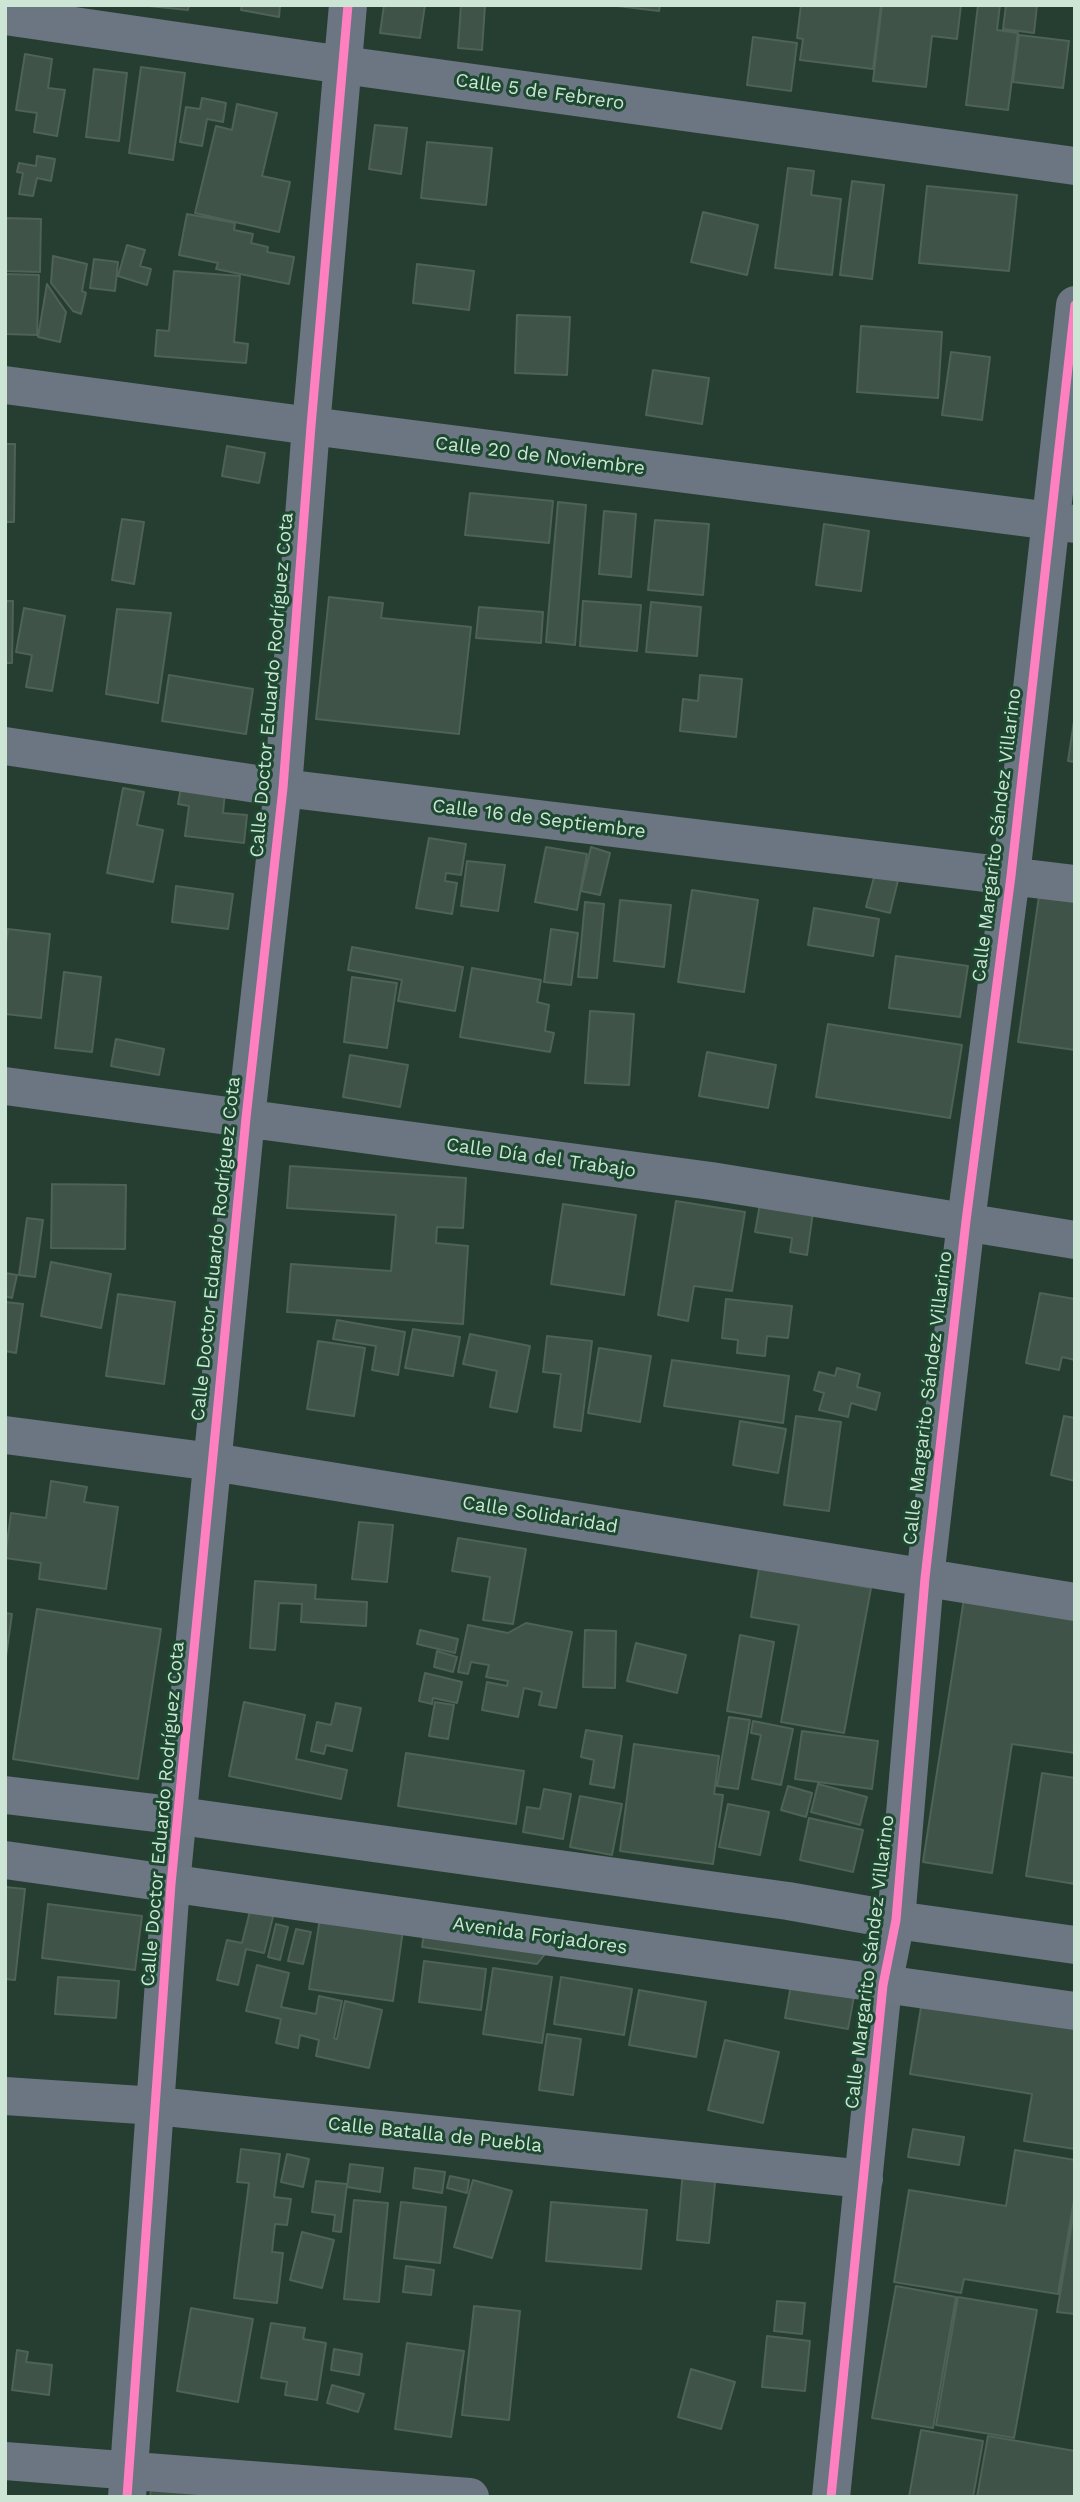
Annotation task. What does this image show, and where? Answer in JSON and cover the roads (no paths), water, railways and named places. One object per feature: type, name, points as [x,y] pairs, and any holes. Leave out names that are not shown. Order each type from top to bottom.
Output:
[{"type":"main road","points":[[5,1795],[180,1816],[788,1901],[896,1920],[1075,1945]]},
{"type":"main road","name":"Avenida Forjadores","points":[[5,1860],[1075,2011]]},
{"type":"street","name":"Calle Doctor Eduardo Rodríguez Cota","points":[[128,2484],[172,1884],[246,1118],[283,788],[348,5]]},
{"type":"street","name":"Calle 5 de Febrero","points":[[5,16],[1075,166]]},
{"type":"street","name":"Calle Margarito Sández Villarino","points":[[831,2497],[883,1985],[896,1920],[925,1578],[966,1221],[1011,876],[1063,522],[1075,305]]},
{"type":"street","name":"Calle 20 de Noviembre","points":[[5,385],[1063,522]]},
{"type":"street","name":"Calle 16 de Septiembre","points":[[5,746],[283,788],[1075,884]]},
{"type":"street","name":"Calle Día del Trabajo","points":[[5,1086],[711,1181],[1075,1240]]},
{"type":"street","name":"Calle Solidaridad","points":[[5,1436],[213,1462],[1075,1602]]},
{"type":"street","name":"Calle Batalla de Puebla","points":[[5,2096],[156,2106],[864,2179]]},
{"type":"street","points":[[5,2461],[128,2484],[470,2497]]}]
